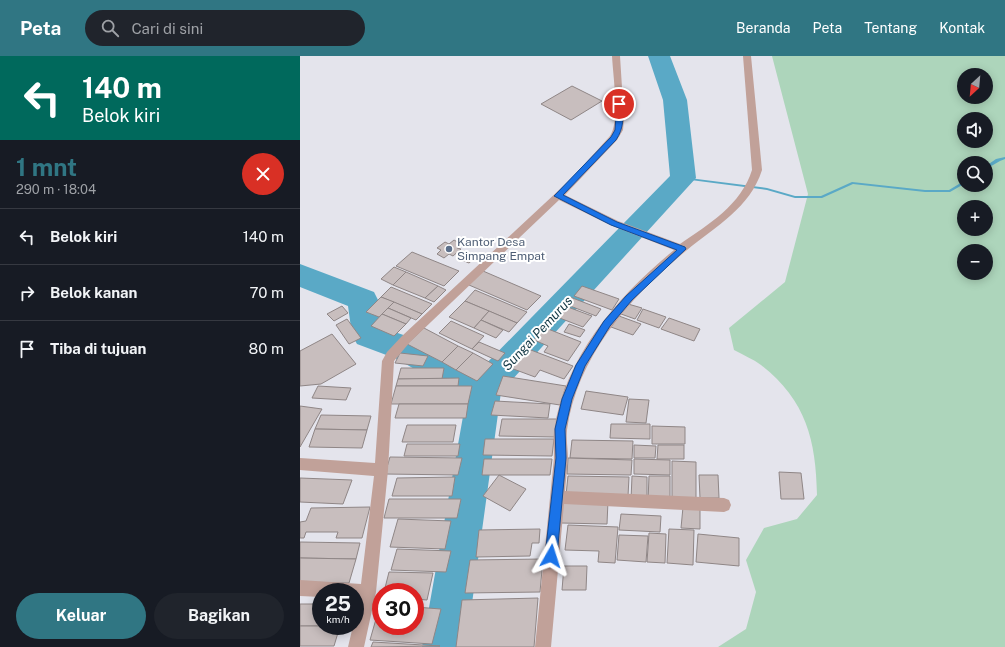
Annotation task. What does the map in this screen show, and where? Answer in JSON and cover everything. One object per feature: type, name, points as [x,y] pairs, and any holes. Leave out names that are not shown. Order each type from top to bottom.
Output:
[{"type":"street","points":[[356,647],[368,592],[381,470],[388,361],[391,355],[406,339],[576,179],[614,138],[619,130],[620,119],[616,56]]},
{"type":"street","points":[[543,647],[561,458],[560,429],[567,399],[581,365],[607,324],[629,298],[682,249],[728,214],[750,188],[757,170],[747,56]]},
{"type":"street","points":[[558,196],[614,223],[682,249]]},
{"type":"street","points":[[300,464],[381,470]]},
{"type":"street","points":[[557,497],[724,505]]},
{"type":"street","points":[[300,588],[368,592]]},
{"type":"green space","points":[[772,56],[1005,56],[1005,647],[718,647],[746,629],[756,592],[746,560],[764,528],[797,519],[817,495],[814,456],[806,422],[789,392],[776,378],[758,363],[734,350],[729,328],[785,282],[808,194]]},
{"type":"building","points":[[572,86],[602,101],[571,120],[541,104]]},
{"type":"building","name":"Kantor Desa Simpang Empat","points":[[454,240],[461,244],[457,248],[461,249],[453,256],[449,254],[444,258],[437,254],[441,250],[437,248],[445,242],[449,244]]},
{"type":"building","points":[[465,251],[477,256],[469,263],[457,258]]},
{"type":"building","points":[[412,252],[459,271],[444,286],[396,266]]},
{"type":"building","points":[[394,267],[406,272],[393,285],[381,279]]},
{"type":"building","points":[[483,271],[541,296],[527,310],[469,285]]},
{"type":"building","points":[[406,272],[438,286],[425,298],[393,285]]},
{"type":"building","points":[[438,286],[446,290],[434,302],[425,298]]},
{"type":"building","points":[[582,286],[619,299],[612,310],[574,296]]},
{"type":"building","points":[[391,287],[432,304],[422,314],[381,297]]},
{"type":"building","points":[[475,290],[527,312],[517,323],[465,301]]},
{"type":"building","points":[[381,297],[394,302],[379,317],[366,312]]},
{"type":"building","points":[[570,297],[601,309],[596,316],[565,304]]},
{"type":"building","points":[[465,301],[489,311],[474,328],[449,317]]},
{"type":"building","points":[[394,302],[422,314],[416,320],[388,308]]},
{"type":"building","points":[[628,304],[642,308],[635,319],[621,314]]},
{"type":"building","points":[[342,306],[348,313],[334,321],[327,314]]},
{"type":"building","points":[[565,306],[592,316],[583,327],[557,317]]},
{"type":"building","points":[[388,308],[411,318],[406,324],[382,314]]},
{"type":"building","points":[[643,309],[666,317],[659,328],[637,320]]},
{"type":"building","points":[[489,311],[517,323],[509,332],[481,320]]},
{"type":"building","points":[[382,314],[406,324],[394,336],[371,326]]},
{"type":"building","points":[[619,316],[641,324],[633,335],[611,327]]},
{"type":"building","points":[[669,318],[700,329],[694,341],[661,329]]},
{"type":"building","points":[[347,319],[361,338],[349,344],[336,325]]},
{"type":"building","points":[[481,320],[503,330],[496,338],[474,328]]},
{"type":"building","points":[[451,321],[484,336],[472,349],[439,333]]},
{"type":"building","points":[[569,324],[585,330],[580,337],[564,332]]},
{"type":"building","points":[[543,327],[581,342],[568,361],[544,352],[548,346],[534,340]]},
{"type":"building","points":[[424,328],[458,346],[442,362],[407,344]]},
{"type":"building","points":[[332,334],[356,364],[321,384],[300,386],[300,351]]},
{"type":"building","points":[[479,342],[505,353],[498,361],[472,349]]},
{"type":"building","points":[[458,346],[473,353],[456,370],[442,362]]},
{"type":"building","points":[[523,347],[573,366],[564,379],[540,370],[535,377],[508,367]]},
{"type":"building","points":[[400,353],[428,356],[423,366],[395,363]]},
{"type":"building","points":[[473,353],[493,364],[477,381],[456,370]]},
{"type":"building","points":[[401,368],[444,368],[442,379],[398,379]]},
{"type":"building","points":[[503,376],[566,386],[560,405],[496,395]]},
{"type":"building","points":[[459,378],[458,386],[396,386],[398,379]]},
{"type":"building","points":[[318,386],[351,388],[346,400],[312,398]]},
{"type":"building","points":[[396,386],[472,386],[468,404],[391,404]]},
{"type":"building","points":[[586,391],[628,397],[623,415],[581,409]]},
{"type":"building","points":[[629,399],[649,400],[646,423],[626,422]]},
{"type":"building","points":[[495,401],[550,404],[548,418],[491,415]]},
{"type":"building","points":[[399,404],[468,404],[466,418],[395,418]]},
{"type":"building","points":[[300,406],[322,409],[300,447]]},
{"type":"building","points":[[321,415],[371,416],[367,430],[315,429]]},
{"type":"building","points":[[502,419],[558,419],[556,437],[499,436]]},
{"type":"building","points":[[611,424],[650,424],[650,439],[610,438]]},
{"type":"building","points":[[407,425],[456,425],[453,442],[402,442]]},
{"type":"building","points":[[652,426],[685,427],[685,444],[652,444]]},
{"type":"building","points":[[315,429],[367,430],[362,448],[309,447]]},
{"type":"building","points":[[485,439],[554,439],[552,456],[483,455]]},
{"type":"building","points":[[572,440],[633,441],[632,459],[570,458]]},
{"type":"building","points":[[407,444],[460,444],[458,456],[404,456]]},
{"type":"building","points":[[634,445],[656,446],[655,458],[634,458]]},
{"type":"building","points":[[658,445],[684,445],[684,459],[657,459]]},
{"type":"building","points":[[390,457],[462,458],[458,475],[385,474]]},
{"type":"building","points":[[568,458],[632,460],[631,475],[567,474]]},
{"type":"building","points":[[484,459],[552,459],[550,475],[482,475]]},
{"type":"building","points":[[634,459],[670,460],[670,475],[634,474]]},
{"type":"building","points":[[672,461],[696,462],[696,499],[672,498]]},
{"type":"building","points":[[779,472],[801,473],[804,499],[781,499]]},
{"type":"building","points":[[499,475],[526,489],[510,511],[483,496]]},
{"type":"building","points":[[699,475],[718,475],[719,498],[700,498]]},
{"type":"building","points":[[568,476],[629,477],[628,496],[566,495]]},
{"type":"building","points":[[632,476],[647,477],[647,500],[631,500]]},
{"type":"building","points":[[649,476],[670,476],[670,501],[648,501]]},
{"type":"building","points":[[455,477],[452,496],[392,496],[397,478]]},
{"type":"building","points":[[300,478],[352,480],[343,504],[300,502]]},
{"type":"building","points":[[389,499],[461,499],[457,518],[384,518]]},
{"type":"building","points":[[563,500],[608,501],[607,524],[561,523]]},
{"type":"building","points":[[370,507],[362,538],[336,538],[338,532],[306,532],[304,538],[300,538],[300,522],[306,521],[311,508]]},
{"type":"building","points":[[683,507],[700,507],[700,529],[681,528]]},
{"type":"building","points":[[621,514],[661,516],[660,532],[619,530]]},
{"type":"building","points":[[398,519],[451,521],[445,549],[390,547]]},
{"type":"building","points":[[568,525],[618,527],[615,563],[598,562],[599,551],[565,550]]},
{"type":"building","points":[[540,529],[539,543],[532,543],[530,556],[476,557],[479,530]]},
{"type":"building","points":[[669,529],[694,530],[693,565],[667,563]]},
{"type":"building","points":[[649,533],[666,534],[665,563],[647,562]]},
{"type":"building","points":[[698,534],[739,538],[739,566],[696,562]]},
{"type":"building","points":[[619,535],[648,536],[646,562],[617,560]]},
{"type":"building","points":[[300,542],[360,543],[356,559],[300,558]]},
{"type":"building","points":[[397,549],[451,551],[446,572],[391,570]]},
{"type":"building","points":[[300,558],[356,559],[349,583],[300,582]]},
{"type":"building","points":[[543,559],[540,592],[465,593],[470,560]]},
{"type":"building","points":[[564,566],[587,566],[586,590],[562,590]]},
{"type":"building","points":[[389,572],[433,573],[427,600],[424,600],[424,583],[386,583]]},
{"type":"building","points":[[538,598],[534,647],[456,647],[462,600]]},
{"type":"building","points":[[300,604],[312,604],[312,626],[300,626]]},
{"type":"building","points":[[424,608],[441,609],[432,644],[370,640],[372,633],[372,635],[424,635]]},
{"type":"building","points":[[300,626],[312,626],[312,635],[337,635],[334,646],[300,646]]},
{"type":"building","points":[[373,642],[440,646],[371,647]]},
{"type":"waterway","name":"Sungai Pemurus","points":[[485,387],[683,178],[675,100],[659,56]]},
{"type":"waterway","points":[[993,163],[1005,158]]},
{"type":"waterway","points":[[683,178],[767,189],[795,197],[822,197],[852,183],[925,191],[950,191],[957,186]]},
{"type":"waterway","points":[[300,275],[363,300],[368,335],[409,350],[456,376],[485,387]]},
{"type":"waterway","name":"Sungai Pemurus","points":[[444,647],[485,387]]},
{"type":"place","name":"Kantor Desa Simpang Empat","points":[[449,249]]},
{"type":"route","points":[[551,556],[561,458],[560,429],[567,399],[581,365],[607,324],[629,298],[682,249],[614,223],[558,196],[614,138],[619,130],[619,104]]}]
